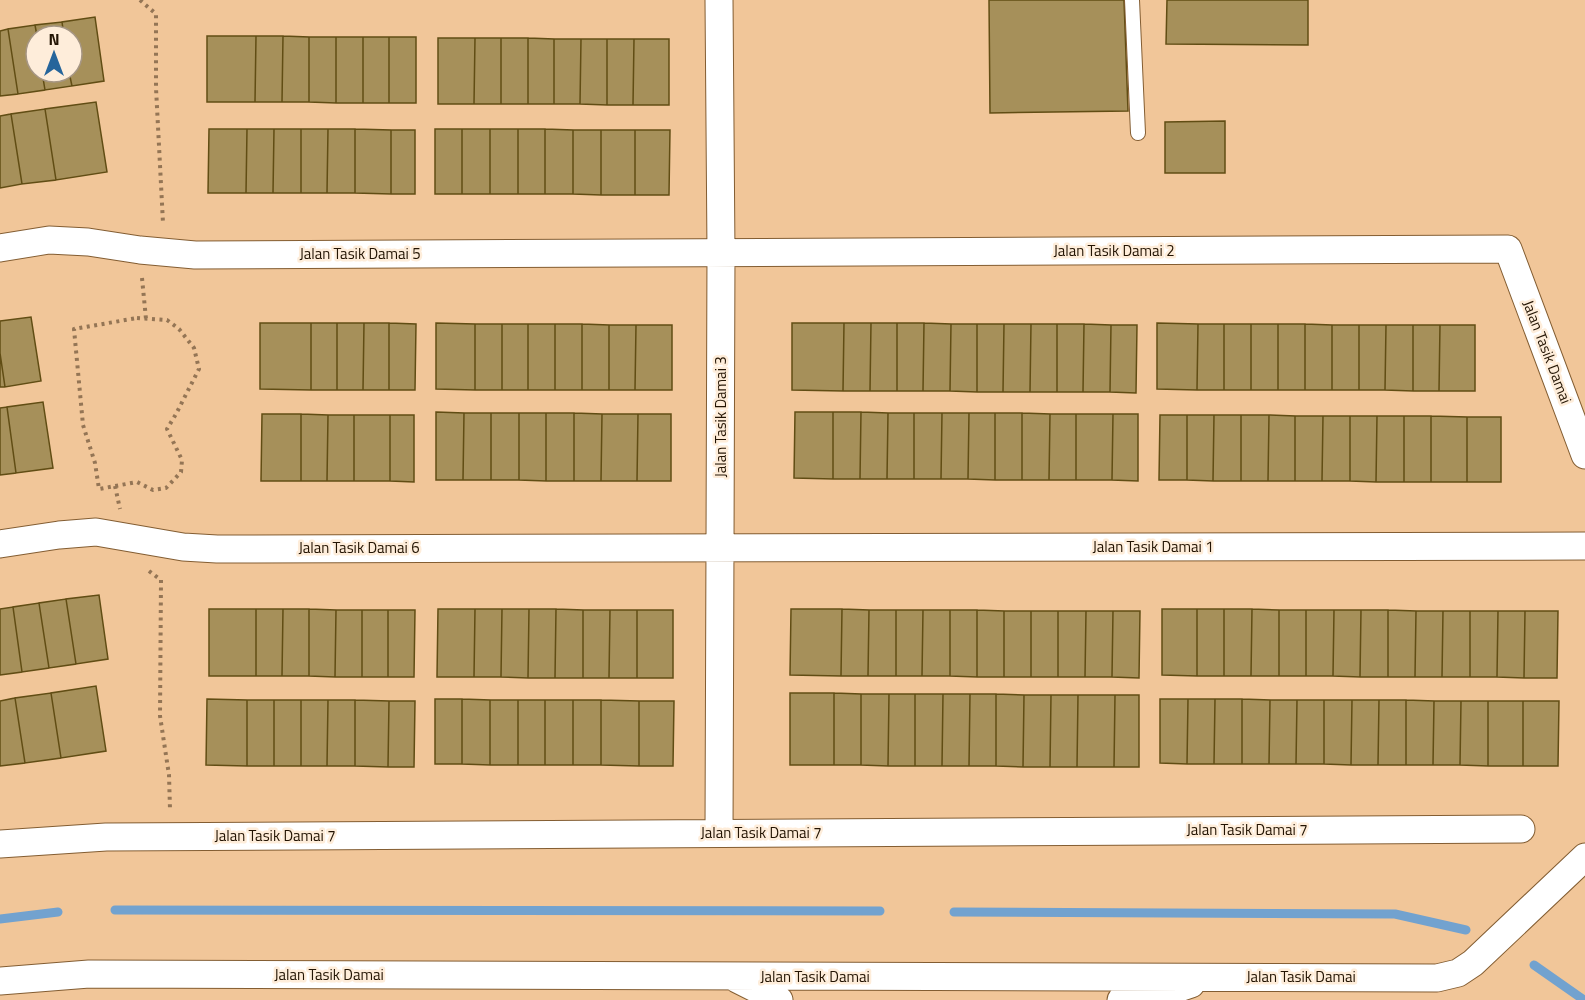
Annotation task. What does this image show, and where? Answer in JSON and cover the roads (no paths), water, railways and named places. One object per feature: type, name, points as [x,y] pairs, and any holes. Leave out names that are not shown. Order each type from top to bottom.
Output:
[{"type":"street","name":"Jalan Tasik Damai 3","points":[[719,0],[721,253],[719,833]]},
{"type":"street","name":"Jalan Tasik Damai 5","points":[[0,248],[49,240],[88,242],[195,255],[721,253]]},
{"type":"street","name":"Jalan Tasik Damai 2","points":[[721,253],[1508,249]]},
{"type":"street","name":"Jalan Tasik Damai","points":[[1508,249],[1585,455]]},
{"type":"street","name":"Jalan Tasik Damai 6","points":[[0,544],[96,532],[183,547],[217,549],[721,548]]},
{"type":"street","name":"Jalan Tasik Damai 1","points":[[721,548],[1585,546]]},
{"type":"street","name":"Jalan Tasik Damai 7","points":[[0,844],[106,837],[1521,829]]},
{"type":"street","name":"Jalan Tasik Damai","points":[[0,981],[89,974],[732,977],[934,988],[984,988],[1212,977],[1437,978],[1458,973],[1473,963],[1585,857]]},
{"type":"street","points":[[732,977],[779,1000]]},
{"type":"street","points":[[1121,1000],[1152,997],[1212,977]]},
{"type":"lane","points":[[1132,0],[1138,133]]},
{"type":"waterway","points":[[115,910],[880,911]]},
{"type":"waterway","points":[[0,919],[58,912]]},
{"type":"waterway","points":[[954,912],[1395,914],[1466,930]]},
{"type":"waterway","points":[[1534,965],[1584,1000]]}]
